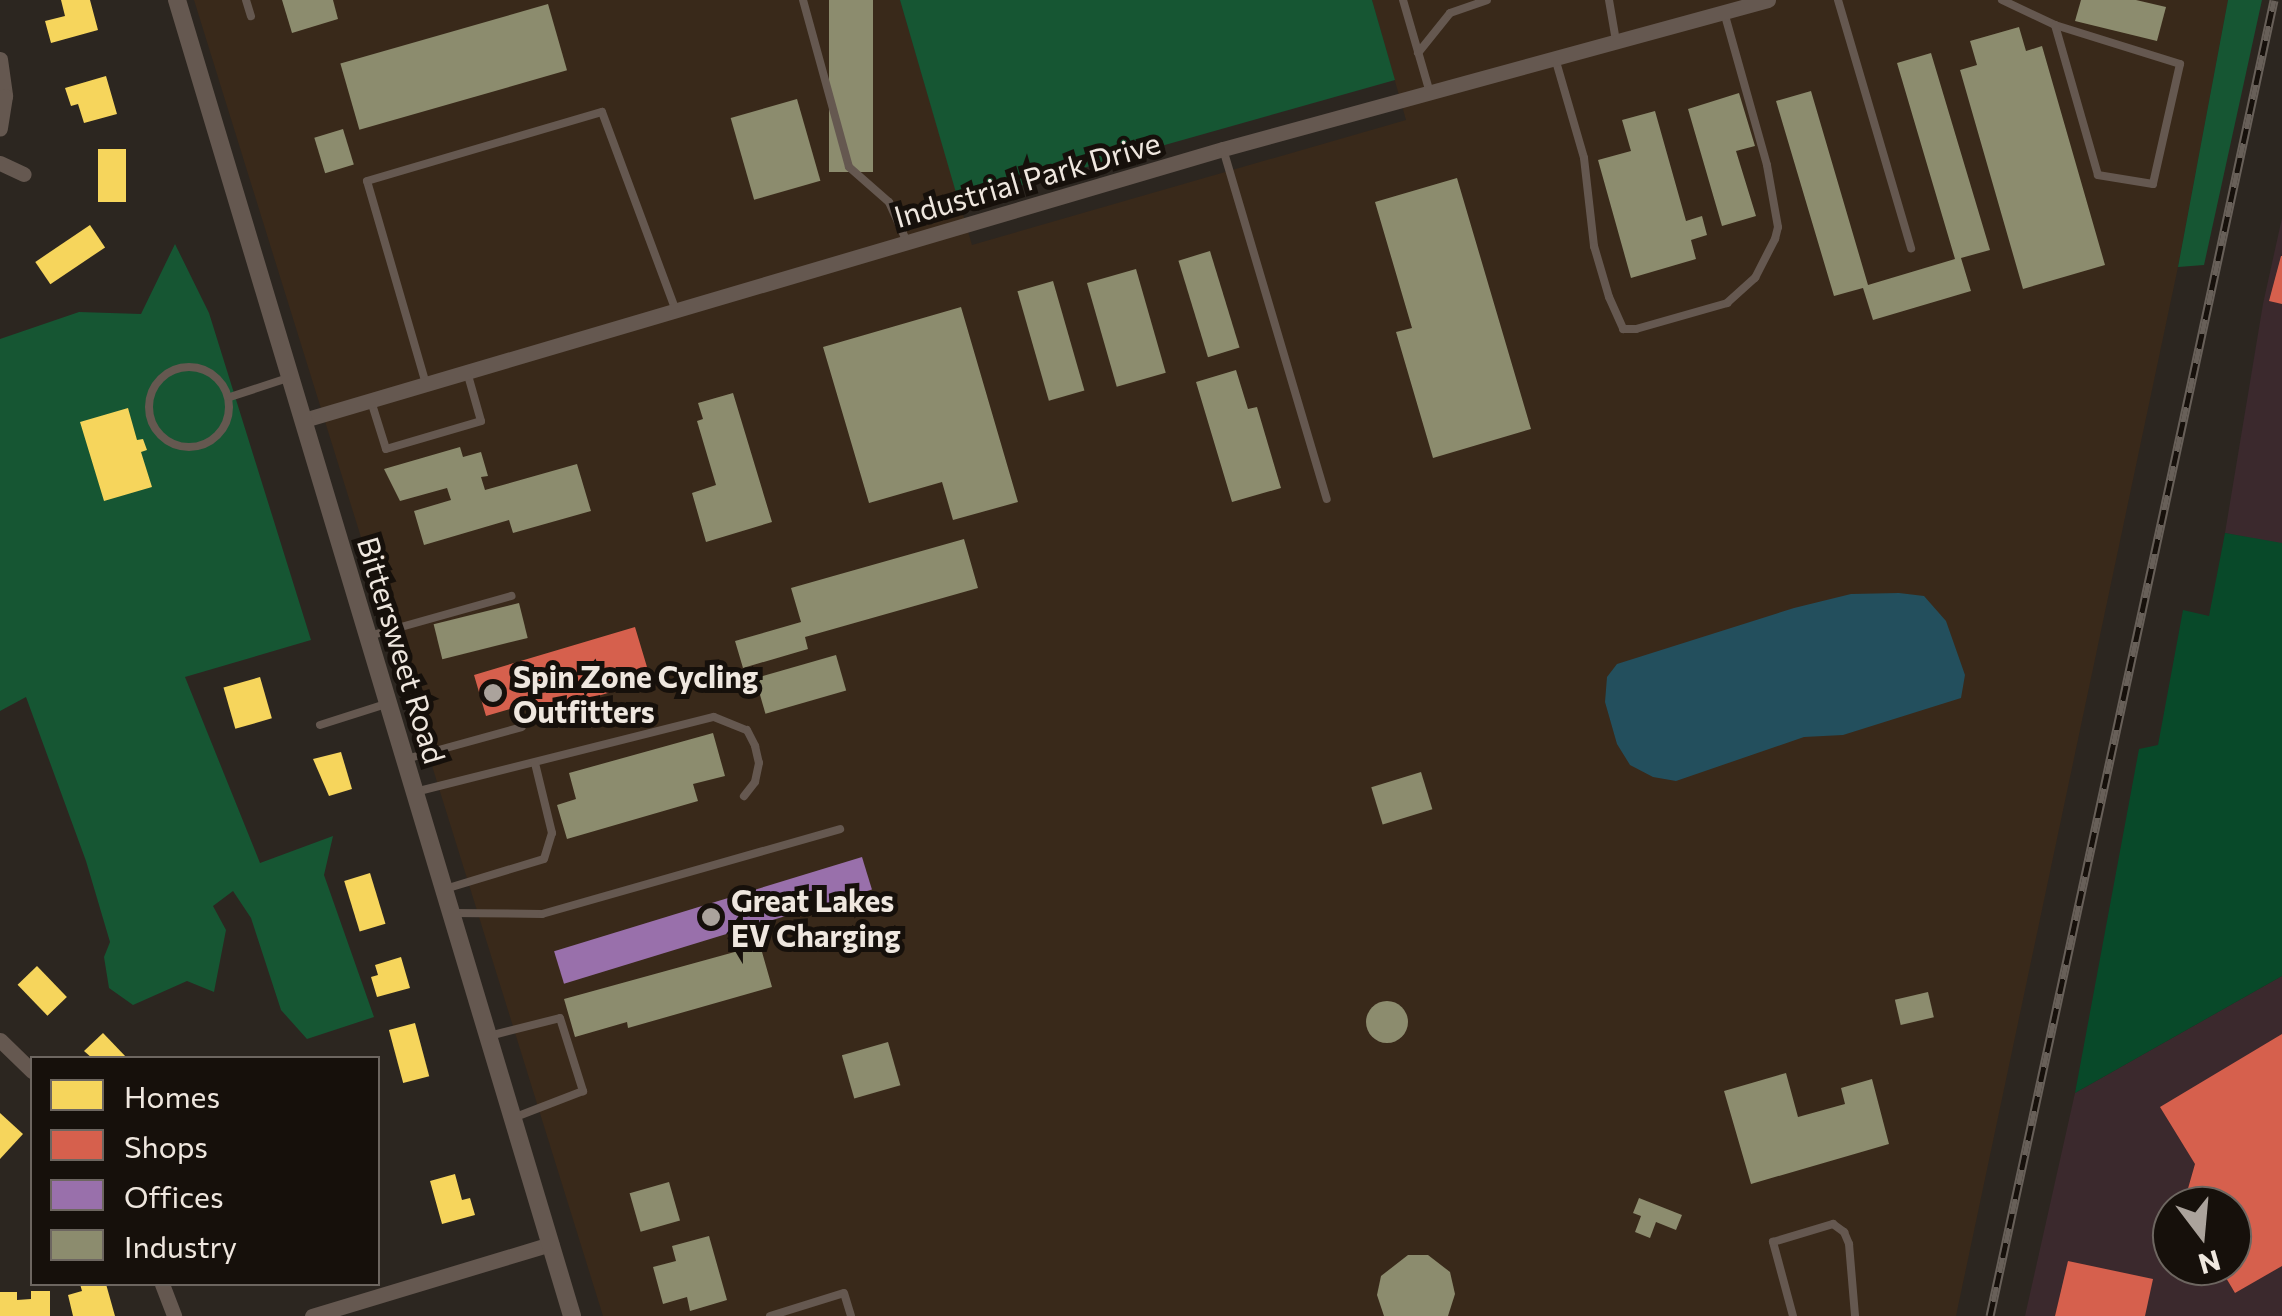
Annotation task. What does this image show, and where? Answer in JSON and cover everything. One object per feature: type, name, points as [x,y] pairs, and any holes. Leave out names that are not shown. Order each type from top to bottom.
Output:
[{"type":"street","name":"Bittersweet Road","points":[[177,0],[572,1316]]},
{"type":"street","name":"Industrial Park Drive","points":[[304,420],[1223,150],[1768,0]]},
{"type":"street","points":[[0,59],[5,96],[0,129]]},
{"type":"street","points":[[0,163],[24,174]]},
{"type":"street","points":[[0,1040],[30,1069]]},
{"type":"street","points":[[312,1316],[551,1244]]},
{"type":"street","points":[[163,1286],[174,1316]]},
{"type":"lane","points":[[246,0],[252,16]]},
{"type":"lane","points":[[803,0],[849,167],[889,202],[907,242]]},
{"type":"lane","points":[[1402,0],[1430,93]]},
{"type":"lane","points":[[1418,54],[1450,13],[1487,0]]},
{"type":"lane","points":[[1609,0],[1616,42]]},
{"type":"lane","points":[[1838,0],[1910,248]]},
{"type":"lane","points":[[2002,0],[2055,25],[2180,64],[2153,184],[2098,175],[2055,25]]},
{"type":"lane","points":[[1555,58],[1584,158],[1594,246],[1609,297],[1623,328],[1636,329],[1727,302],[1755,278],[1776,239],[1778,226],[1770,178],[1724,12]]},
{"type":"lane","points":[[426,384],[367,181],[602,112],[676,311]]},
{"type":"lane","points":[[1223,150],[1327,498]]},
{"type":"lane","points":[[180,369],[215,376],[230,397],[232,410],[226,423],[218,434],[194,447],[167,442],[150,419],[150,392],[156,383],[180,369]]},
{"type":"lane","points":[[372,401],[386,449],[481,421],[466,372]]},
{"type":"lane","points":[[230,397],[291,377]]},
{"type":"lane","points":[[369,636],[511,596]]},
{"type":"lane","points":[[320,725],[388,703]]},
{"type":"lane","points":[[416,792],[714,717],[746,730],[755,746],[760,764],[755,782],[744,796]]},
{"type":"lane","points":[[406,759],[522,728]]},
{"type":"lane","points":[[445,889],[544,859],[552,834],[535,762]]},
{"type":"lane","points":[[452,912],[542,914],[840,829]]},
{"type":"lane","points":[[489,1036],[560,1018],[583,1092],[513,1118]]},
{"type":"lane","points":[[1793,1316],[1773,1242],[1833,1224],[1844,1232],[1849,1244],[1855,1316]]},
{"type":"lane","points":[[770,1316],[842,1294],[851,1316]]},
{"type":"shaded area","points":[[194,0],[900,0],[972,245],[1406,120],[1372,0],[2228,0],[2178,267],[1956,1316],[603,1316]]},
{"type":"shaded area","points":[[2282,218],[2279,544],[2225,533],[2263,304]]},
{"type":"shaded area","points":[[2282,976],[2282,1316],[2025,1316],[2075,1093]]},
{"type":"green space","points":[[900,0],[1372,0],[1395,80],[959,203]]},
{"type":"green space","points":[[2228,0],[2262,0],[2204,265],[2178,267]]},
{"type":"green space","points":[[175,244],[209,313],[311,640],[185,677],[260,863],[333,836],[324,875],[374,1017],[307,1039],[281,1010],[251,918],[233,891],[213,906],[226,930],[214,992],[187,981],[133,1005],[109,988],[104,957],[110,942],[86,861],[26,697],[0,711],[0,339],[79,312],[141,314]]},
{"type":"green space","points":[[2225,533],[2282,543],[2282,976],[2075,1093],[2139,749],[2158,745],[2183,610],[2209,616]]},
{"type":"water","points":[[1851,594],[1924,596],[1946,621],[1965,675],[1961,698],[1843,735],[1804,737],[1676,781],[1653,777],[1630,765],[1617,744],[1605,702],[1607,677],[1617,664],[1794,608]]},
{"type":"building: Homes","points":[[61,0],[90,0],[98,30],[51,43],[45,21],[65,16]]},
{"type":"building: Homes","points":[[106,76],[117,114],[84,123],[78,104],[71,106],[65,88]]},
{"type":"building: Homes","points":[[98,149],[126,149],[126,202],[98,202]]},
{"type":"building: Homes","points":[[90,225],[105,247],[50,284],[35,262]]},
{"type":"building: Homes","points":[[128,408],[137,440],[143,439],[147,450],[141,452],[152,487],[104,501],[80,422]]},
{"type":"building: Homes","points":[[260,677],[272,718],[235,729],[223,687]]},
{"type":"building: Homes","points":[[341,752],[352,789],[329,796],[313,759]]},
{"type":"building: Homes","points":[[370,873],[385,924],[360,932],[344,881]]},
{"type":"building: Homes","points":[[401,957],[410,988],[377,997],[371,977],[378,975],[375,965]]},
{"type":"building: Homes","points":[[37,966],[67,997],[47,1016],[18,985]]},
{"type":"building: Homes","points":[[415,1023],[429,1076],[403,1083],[389,1030]]},
{"type":"building: Homes","points":[[103,1033],[125,1056],[90,1056],[84,1051]]},
{"type":"building: Homes","points":[[0,1113],[23,1134],[0,1159]]},
{"type":"building: Homes","points":[[455,1174],[462,1200],[470,1198],[475,1215],[442,1224],[430,1181]]},
{"type":"building: Homes","points":[[81,1286],[107,1286],[115,1316],[73,1316],[68,1295],[82,1291]]},
{"type":"building: Homes","points":[[31,1291],[50,1291],[50,1316],[0,1316],[0,1292],[17,1292],[17,1300],[31,1299]]},
{"type":"building: Shops","points":[[2282,256],[2282,304],[2269,301]]},
{"type":"building: Shops","points":[[635,627],[647,667],[614,676],[618,690],[537,714],[534,702],[486,716],[474,675]]},
{"type":"building: Shops","points":[[2282,1034],[2282,1266],[2252,1283],[2252,1186],[2189,1186],[2195,1164],[2160,1107]]},
{"type":"building: Shops","points":[[2068,1261],[2152,1279],[2145,1316],[2055,1316]]},
{"type":"building: Offices","points":[[862,857],[872,890],[564,984],[554,951]]},
{"type":"building: Industry","points":[[282,0],[333,0],[338,19],[292,33]]},
{"type":"building: Industry","points":[[829,0],[873,0],[873,172],[829,172]]},
{"type":"building: Industry","points":[[2081,0],[2136,0],[2166,7],[2157,41],[2075,21]]},
{"type":"building: Industry","points":[[548,4],[567,70],[359,130],[340,64]]},
{"type":"building: Industry","points":[[2019,27],[2026,51],[2042,46],[2105,265],[2023,289],[1960,70],[1977,65],[1970,41]]},
{"type":"building: Industry","points":[[1931,53],[1990,250],[1961,258],[1971,291],[1873,320],[1863,288],[1834,296],[1776,101],[1811,91],[1868,285],[1955,259],[1897,63]]},
{"type":"building: Industry","points":[[1739,93],[1755,146],[1736,151],[1756,216],[1722,226],[1688,109]]},
{"type":"building: Industry","points":[[797,99],[820,181],[754,200],[731,118]]},
{"type":"building: Industry","points":[[1655,111],[1686,221],[1702,216],[1707,235],[1691,240],[1696,259],[1631,278],[1598,160],[1631,151],[1622,120]]},
{"type":"building: Industry","points":[[343,129],[354,164],[325,173],[314,138]]},
{"type":"building: Industry","points":[[1457,178],[1531,429],[1433,458],[1396,332],[1412,328],[1375,202]]},
{"type":"building: Industry","points":[[1210,251],[1240,348],[1208,357],[1178,261]]},
{"type":"building: Industry","points":[[1136,269],[1166,373],[1117,387],[1087,283]]},
{"type":"building: Industry","points":[[1053,281],[1084,391],[1049,401],[1017,291]]},
{"type":"building: Industry","points":[[961,307],[1018,502],[953,520],[942,482],[869,503],[823,347]]},
{"type":"building: Industry","points":[[1236,370],[1248,409],[1257,407],[1281,488],[1232,502],[1196,382]]},
{"type":"building: Industry","points":[[733,393],[772,522],[706,542],[692,493],[716,485],[697,421],[703,419],[698,403]]},
{"type":"building: Industry","points":[[460,447],[463,457],[481,452],[488,476],[481,477],[485,490],[577,464],[591,511],[513,533],[509,520],[424,545],[414,511],[451,500],[447,488],[400,501],[384,469]]},
{"type":"building: Industry","points":[[964,539],[978,588],[805,637],[808,649],[743,668],[735,641],[801,622],[791,588]]},
{"type":"building: Industry","points":[[519,603],[528,638],[442,659],[434,624]]},
{"type":"building: Industry","points":[[836,655],[846,691],[765,714],[755,678]]},
{"type":"building: Industry","points":[[713,733],[725,776],[693,784],[698,801],[567,839],[557,805],[576,799],[569,773]]},
{"type":"building: Industry","points":[[1421,772],[1432,809],[1383,824],[1371,787]]},
{"type":"building: Industry","points":[[760,945],[772,987],[628,1028],[627,1022],[575,1037],[564,999]]},
{"type":"building: Industry","points":[[1928,992],[1934,1017],[1901,1025],[1895,1000]]},
{"type":"building: Industry","points":[[1387,1001],[1402,1007],[1408,1022],[1402,1037],[1387,1043],[1372,1037],[1366,1022],[1372,1007]]},
{"type":"building: Industry","points":[[888,1042],[900,1085],[854,1098],[842,1055]]},
{"type":"building: Industry","points":[[1786,1073],[1798,1117],[1845,1104],[1841,1088],[1872,1079],[1889,1144],[1751,1184],[1724,1091]]},
{"type":"building: Industry","points":[[669,1182],[680,1220],[641,1232],[630,1193]]},
{"type":"building: Industry","points":[[1639,1198],[1682,1215],[1676,1230],[1656,1222],[1650,1238],[1635,1232],[1641,1216],[1633,1213]]},
{"type":"building: Industry","points":[[709,1236],[727,1300],[690,1311],[687,1297],[663,1304],[653,1267],[676,1261],[672,1246]]},
{"type":"building: Industry","points":[[1408,1255],[1428,1255],[1450,1272],[1455,1294],[1448,1316],[1384,1316],[1377,1295],[1381,1276]]},
{"type":"railway","points":[[1990,1316],[2274,0]]},
{"type":"place","name":"Spin Zone Cycling Outfitters","points":[[493,693]]},
{"type":"place","name":"Great Lakes EV Charging","points":[[711,917]]}]
